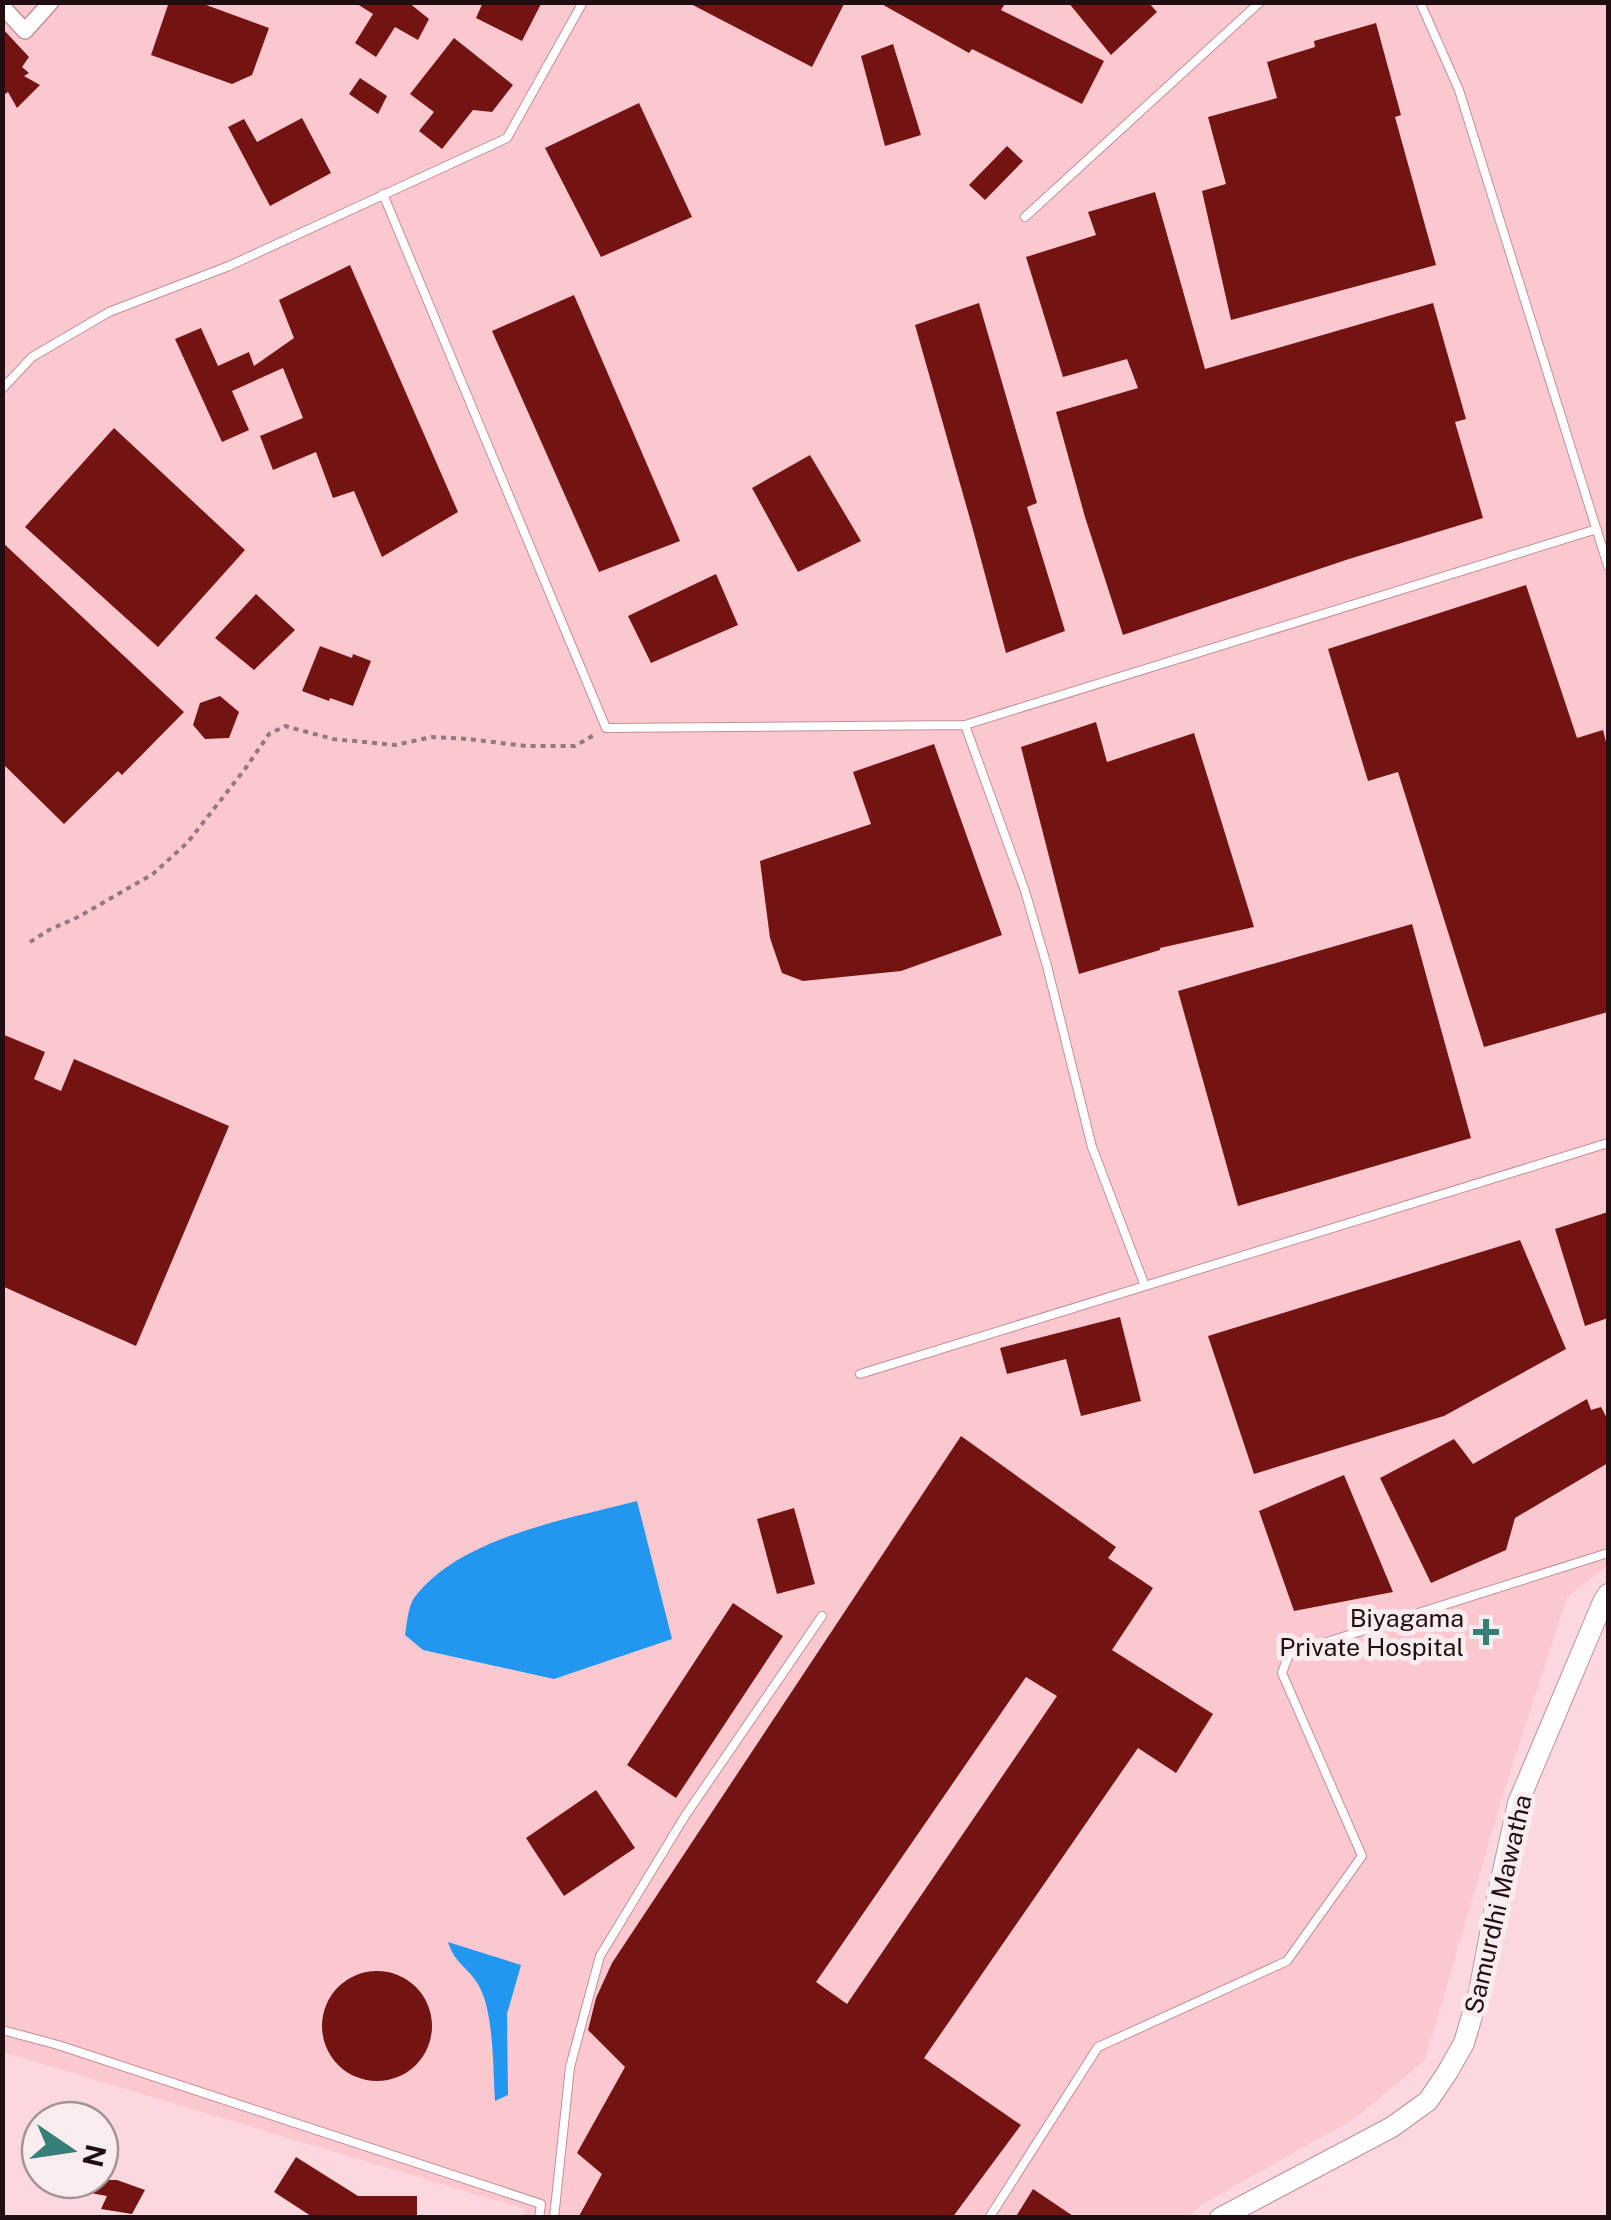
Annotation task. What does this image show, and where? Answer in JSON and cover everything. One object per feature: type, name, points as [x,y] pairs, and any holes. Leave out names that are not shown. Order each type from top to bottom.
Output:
[{"type":"main road","name":"Samurdhi Mawatha","points":[[1220,2218],[1392,2127],[1428,2102],[1447,2074],[1464,2043],[1479,1992],[1518,1803],[1608,1594]]},
{"type":"street","points":[[2,6],[25,31],[51,2]]},
{"type":"lane","points":[[2,389],[32,357],[108,312],[229,266],[507,138],[583,2]]},
{"type":"lane","points":[[1026,216],[1260,2]]},
{"type":"lane","points":[[1420,2],[1459,90],[1608,566]]},
{"type":"lane","points":[[384,194],[606,728],[965,725],[1597,529]]},
{"type":"lane","points":[[965,725],[1025,891],[1092,1147],[1145,1286]]},
{"type":"lane","points":[[860,1374],[1608,1143]]},
{"type":"lane","points":[[989,2218],[1098,2048],[1288,1962],[1362,1856],[1282,1673],[1288,1654],[1608,1553]]},
{"type":"lane","points":[[554,2218],[570,2067],[600,1956],[686,1816],[822,1616]]},
{"type":"lane","points":[[2,2030],[541,2204],[539,2218]]},
{"type":"path","points":[[30,942],[153,874],[188,842],[269,734],[286,726],[333,739],[364,742],[395,744],[432,737],[526,746],[575,746],[606,728]]},
{"type":"shaded area","points":[[2,3],[1608,3],[1608,1565],[1567,1597],[1502,1798],[1425,2060],[1354,2119],[1204,2203],[1187,2217],[523,2217],[524,2209],[3,2052]]},
{"type":"water","points":[[637,1501],[672,1639],[554,1679],[423,1650],[405,1635],[414,1598],[434,1577],[459,1560],[517,1533]]},
{"type":"water","points":[[448,1942],[521,1965],[507,2014],[508,2095],[495,2101],[485,1999]]},
{"type":"building","points":[[169,2],[198,2],[269,28],[252,75],[232,84],[151,55]]},
{"type":"building","points":[[354,2],[408,2],[429,19],[418,40],[395,27],[376,57],[355,43],[373,14]]},
{"type":"building","points":[[483,2],[542,2],[522,41],[476,18]]},
{"type":"building","points":[[687,2],[845,2],[812,67]]},
{"type":"building","points":[[878,2],[1006,2],[1001,10],[1104,61],[1082,104],[972,49],[969,53]]},
{"type":"building","points":[[1068,2],[1148,2],[1157,12],[1111,55]]},
{"type":"building","points":[[1376,23],[1401,115],[1395,117],[1436,265],[1231,320],[1202,191],[1226,184],[1208,117],[1277,98],[1267,62],[1315,47],[1314,41]]},
{"type":"building","points":[[2,28],[29,57],[22,67],[29,73],[24,76],[40,85],[17,108],[8,92],[2,96]]},
{"type":"building","points":[[454,38],[513,85],[492,112],[473,110],[442,149],[419,131],[434,112],[410,94]]},
{"type":"building","points":[[893,44],[921,135],[885,146],[861,56]]},
{"type":"building","points":[[360,78],[387,96],[378,114],[349,94]]},
{"type":"building","points":[[639,103],[692,217],[601,257],[545,148]]},
{"type":"building","points":[[302,118],[331,173],[270,206],[228,127],[244,119],[257,142]]},
{"type":"building","points":[[1007,146],[1023,161],[985,200],[969,185]]},
{"type":"building","points":[[1155,192],[1205,369],[1433,303],[1466,419],[1455,422],[1483,518],[1123,635],[1056,412],[1138,388],[1127,359],[1063,377],[1026,257],[1096,235],[1088,212]]},
{"type":"building","points":[[350,265],[458,512],[382,557],[354,491],[333,498],[316,452],[273,470],[260,436],[303,418],[283,368],[232,391],[249,430],[222,442],[175,339],[201,328],[218,366],[249,352],[254,366],[294,338],[279,300]]},
{"type":"building","points":[[574,295],[680,541],[599,572],[492,331]]},
{"type":"building","points":[[979,303],[1037,503],[1027,507],[1065,631],[1006,653],[915,325]]},
{"type":"building","points":[[114,428],[245,550],[158,647],[25,527]]},
{"type":"building","points":[[810,455],[861,541],[798,572],[752,488]]},
{"type":"building","points":[[2,542],[184,712],[122,775],[118,771],[64,824],[2,763]]},
{"type":"building","points":[[716,574],[738,625],[651,663],[628,616]]},
{"type":"building","points":[[1526,585],[1577,738],[1603,730],[1608,750],[1608,1012],[1484,1047],[1398,772],[1368,781],[1328,649]]},
{"type":"building","points":[[256,594],[295,630],[254,670],[215,638]]},
{"type":"building","points":[[320,646],[371,661],[353,706],[302,691]]},
{"type":"building","points":[[220,696],[239,712],[229,738],[205,739],[193,725],[200,703]]},
{"type":"building","points":[[1096,722],[1107,762],[1194,733],[1254,927],[1160,948],[1079,974],[1021,747]]},
{"type":"building","points":[[934,744],[1002,935],[901,971],[803,981],[782,973],[770,938],[760,861],[871,824],[853,772]]},
{"type":"building","points":[[1412,924],[1471,1138],[1238,1206],[1178,991]]},
{"type":"building","points":[[2,1034],[45,1052],[34,1079],[61,1091],[74,1059],[229,1126],[136,1346],[2,1286]]},
{"type":"building","points":[[1608,1212],[1608,1318],[1585,1326],[1555,1229]]},
{"type":"building","points":[[1520,1240],[1566,1349],[1444,1416],[1254,1474],[1208,1336]]},
{"type":"building","points":[[1120,1317],[1141,1401],[1081,1416],[1066,1359],[1007,1374],[1000,1348]]},
{"type":"building","points":[[1587,1399],[1591,1410],[1601,1407],[1608,1420],[1608,1463],[1515,1518],[1506,1550],[1431,1583],[1380,1478],[1454,1439],[1473,1464]]},
{"type":"building","points":[[961,1436],[1116,1547],[1108,1558],[1153,1588],[1112,1650],[1213,1714],[1176,1773],[1138,1748],[924,2058],[1021,2125],[952,2218],[578,2218],[602,2174],[577,2153],[625,2067],[588,2030],[596,1998],[612,1963]],"holes":[[[1026,1677],[1057,1696],[847,2004],[816,1982]]]},
{"type":"building","points":[[1344,1475],[1393,1592],[1294,1611],[1259,1511]]},
{"type":"building","points":[[794,1508],[815,1584],[777,1594],[757,1519]]},
{"type":"building","points":[[733,1603],[783,1636],[676,1798],[627,1765]]},
{"type":"building","points":[[596,1790],[635,1848],[564,1896],[526,1838]]},
{"type":"building","points":[[377,1971],[398,1975],[416,1987],[428,2005],[432,2026],[428,2047],[416,2065],[398,2077],[377,2081],[356,2077],[338,2065],[326,2047],[322,2026],[326,2005],[338,1987],[356,1975]]},
{"type":"building","points":[[296,2157],[358,2196],[417,2196],[417,2218],[314,2218],[274,2192]]},
{"type":"building","points":[[120,2181],[145,2190],[132,2214],[101,2209],[105,2200],[120,2200]]},
{"type":"building","points":[[1033,2189],[1076,2218],[1015,2218]]},
{"type":"place","name":"Biyagama Private Hospital","points":[[1486,1632]]}]
